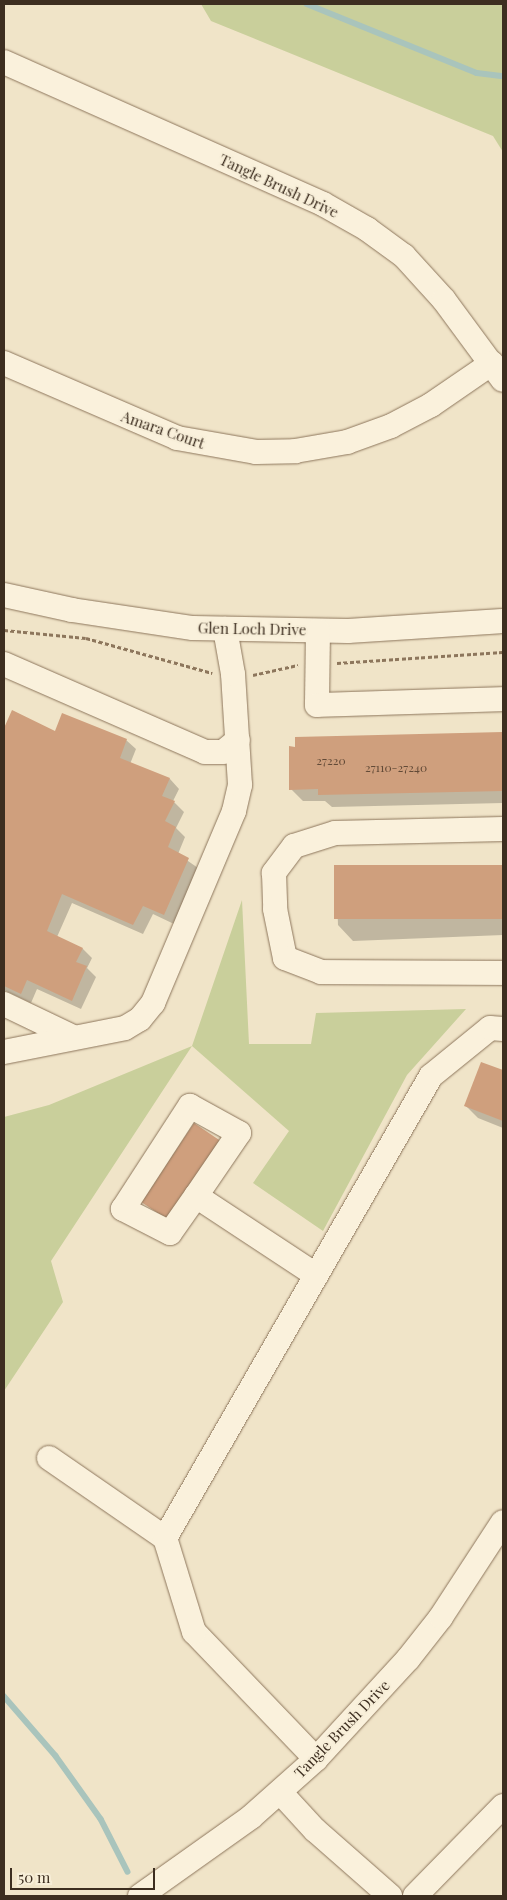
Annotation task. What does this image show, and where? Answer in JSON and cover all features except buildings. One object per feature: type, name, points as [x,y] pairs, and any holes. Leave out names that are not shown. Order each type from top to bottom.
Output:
[{"type":"street","name":"Tangle Brush Drive","points":[[4,62],[323,204],[367,230],[404,256],[424,278],[497,372]]},
{"type":"street","name":"Amara Court","points":[[4,363],[177,438],[256,452],[296,451],[347,442],[391,426],[497,372]]},
{"type":"street","name":"Glen Loch Drive","points":[[4,594],[72,610],[193,628],[318,631],[459,626],[503,621]]},
{"type":"street","points":[[4,1052],[125,1028],[140,1020],[153,1003],[234,811],[240,785],[233,674],[224,629]]},
{"type":"street","points":[[318,631],[317,705],[503,699]]},
{"type":"street","points":[[4,664],[205,752],[222,752],[238,740]]},
{"type":"street","points":[[503,829],[335,833],[294,846],[274,873],[275,909],[285,958],[320,972],[503,973]]},
{"type":"street","points":[[4,1004],[74,1037]]},
{"type":"street","points":[[165,1538],[431,1076],[490,1028],[503,1028]]},
{"type":"street","points":[[190,1106],[239,1133],[196,1196],[170,1233],[123,1209],[190,1106]]},
{"type":"street","points":[[196,1196],[316,1275]]},
{"type":"street","points":[[49,1458],[165,1538],[194,1632],[316,1759]]},
{"type":"street","name":"Tangle Brush Drive","points":[[140,1896],[280,1792],[316,1759],[413,1652],[456,1596],[503,1522]]},
{"type":"street","points":[[280,1792],[315,1830],[390,1896]]},
{"type":"street","points":[[415,1896],[503,1806]]},
{"type":"green space","points":[[201,4],[503,4],[503,152],[493,136],[211,21]]},
{"type":"green space","points":[[242,900],[249,1044],[311,1044],[316,1013],[466,1009],[407,1075],[323,1231],[253,1183],[289,1131],[192,1046]]},
{"type":"green space","points":[[192,1046],[51,1261],[63,1302],[4,1391],[4,1117],[49,1105]]},
{"type":"waterway","points":[[307,4],[477,73],[503,76]]},
{"type":"waterway","points":[[4,1696],[56,1756],[101,1819],[128,1872]]}]
